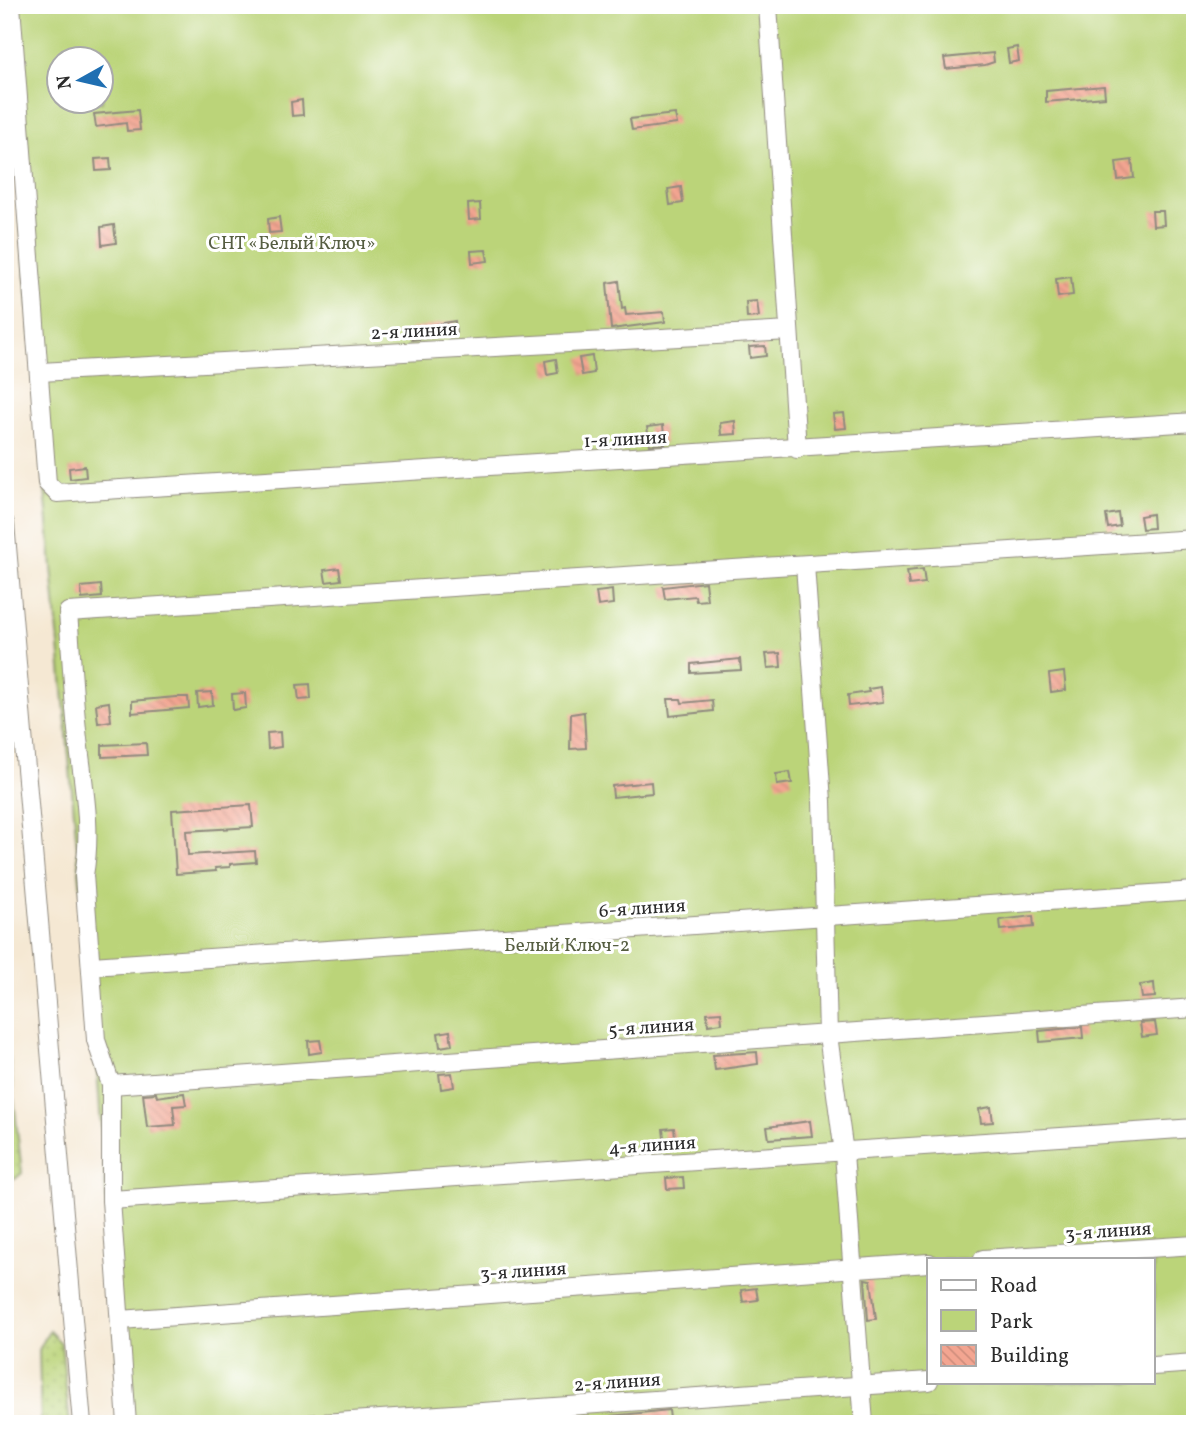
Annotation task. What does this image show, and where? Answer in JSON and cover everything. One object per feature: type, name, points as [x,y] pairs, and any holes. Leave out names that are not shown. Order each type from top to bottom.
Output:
[{"type":"street","points":[[11,5],[40,372]]},
{"type":"street","points":[[768,5],[797,449]]},
{"type":"street","name":"2-я линия","points":[[40,372],[789,331]]},
{"type":"street","name":"1-я линия","points":[[40,372],[47,483],[57,493],[797,449],[1195,422]]},
{"type":"street","points":[[5,523],[82,1424]]},
{"type":"street","points":[[127,1424],[111,1200],[111,1085],[96,1040],[84,875],[89,850],[87,803],[77,731],[68,612],[1195,538]]},
{"type":"street","points":[[805,565],[822,801],[828,1035],[844,1153],[864,1424]]},
{"type":"street","name":"6-я линия","points":[[92,966],[1195,891]]},
{"type":"street","name":"5-я линия","points":[[111,1085],[1195,1008]]},
{"type":"street","name":"4-я линия","points":[[111,1200],[1195,1128]]},
{"type":"street","name":"3-я линия","points":[[998,1258],[1195,1245]]},
{"type":"street","name":"3-я линия","points":[[120,1320],[927,1263]]},
{"type":"street","points":[[1154,1366],[1195,1363]]},
{"type":"street","name":"2-я линия","points":[[308,1424],[927,1381]]},
{"type":"green space","name":"Белый Ключ-2","points":[[5,5],[1195,5],[1195,1424],[122,1424],[98,1082],[5,41]]},
{"type":"green space","points":[[5,1021],[22,1173],[15,1179],[5,1179]]},
{"type":"green space","points":[[49,1331],[61,1343],[70,1424],[41,1424],[39,1350]]},
{"type":"building","points":[[1017,47],[1019,61],[1009,63],[1007,49]]},
{"type":"building","points":[[993,53],[994,62],[946,69],[944,58]]},
{"type":"building","points":[[1104,86],[1105,97],[1046,102],[1046,91]]},
{"type":"building","points":[[302,100],[303,115],[292,116],[291,102]]},
{"type":"building","points":[[138,110],[140,130],[127,131],[126,123],[96,127],[94,116],[116,116],[116,112]]},
{"type":"building","points":[[675,114],[677,124],[632,130],[630,119]]},
{"type":"building","points":[[110,158],[111,170],[96,171],[95,159]]},
{"type":"building","points":[[1132,160],[1134,178],[1118,180],[1116,162]]},
{"type":"building","points":[[681,187],[683,203],[670,205],[668,189]]},
{"type":"building","points":[[480,203],[481,219],[469,220],[468,204]]},
{"type":"building","points":[[1152,211],[1163,211],[1164,225],[1153,226]]},
{"type":"building","points":[[279,217],[281,232],[269,233],[268,219]]},
{"type":"building","points":[[114,225],[116,243],[102,245],[101,227]]},
{"type":"building","points":[[486,250],[488,261],[472,263],[471,251]]},
{"type":"building","points":[[1071,277],[1073,295],[1058,297],[1056,279]]},
{"type":"building","points":[[619,281],[622,309],[625,308],[626,315],[664,312],[665,322],[611,329],[607,283]]},
{"type":"building","points":[[757,301],[759,317],[747,318],[746,302]]},
{"type":"building","points":[[455,321],[456,335],[412,340],[410,329]]},
{"type":"building","points":[[765,346],[766,356],[750,358],[749,347]]},
{"type":"building","points":[[592,356],[594,373],[582,375],[579,358]]},
{"type":"building","points":[[556,359],[558,373],[547,375],[545,361]]},
{"type":"building","points":[[844,413],[846,428],[835,429],[833,414]]},
{"type":"building","points":[[735,421],[736,434],[721,435],[720,423]]},
{"type":"building","points":[[663,425],[665,444],[650,445],[647,427]]},
{"type":"building","points":[[85,466],[86,477],[70,479],[69,468]]},
{"type":"building","points":[[1118,513],[1120,526],[1108,528],[1106,515]]},
{"type":"building","points":[[1152,514],[1153,528],[1142,529],[1140,516]]},
{"type":"building","points":[[339,568],[341,580],[326,582],[324,570]]},
{"type":"building","points":[[923,569],[925,583],[909,585],[907,571]]},
{"type":"building","points":[[705,582],[707,600],[696,601],[695,596],[665,599],[663,587]]},
{"type":"building","points":[[101,585],[102,597],[82,599],[81,587]]},
{"type":"building","points":[[612,590],[613,604],[598,606],[596,592]]},
{"type":"building","points":[[780,653],[781,667],[768,668],[766,654]]},
{"type":"building","points":[[740,659],[741,670],[691,673],[691,664]]},
{"type":"building","points":[[1064,672],[1066,690],[1051,692],[1049,674]]},
{"type":"building","points":[[310,684],[311,699],[299,700],[297,685]]},
{"type":"building","points":[[881,687],[883,702],[849,706],[848,695]]},
{"type":"building","points":[[212,692],[213,705],[198,707],[197,693]]},
{"type":"building","points":[[245,693],[246,708],[233,710],[232,694]]},
{"type":"building","points":[[188,697],[189,708],[132,713],[132,701]]},
{"type":"building","points":[[668,699],[681,699],[682,703],[712,700],[713,711],[670,716]]},
{"type":"building","points":[[109,702],[111,721],[98,723],[96,704]]},
{"type":"building","points":[[584,712],[586,748],[570,749],[571,714]]},
{"type":"building","points":[[280,732],[281,747],[268,749],[267,733]]},
{"type":"building","points":[[146,743],[147,755],[102,757],[102,745]]},
{"type":"building","points":[[790,772],[792,783],[777,785],[776,774]]},
{"type":"building","points":[[651,782],[652,793],[613,797],[612,786]]},
{"type":"building","points":[[251,805],[253,827],[186,831],[188,855],[255,851],[256,862],[230,864],[230,867],[215,868],[216,871],[176,874],[172,810]]},
{"type":"building","points":[[1033,916],[1034,927],[1001,930],[1000,920]]},
{"type":"building","points":[[1154,983],[1155,997],[1142,998],[1140,985]]},
{"type":"building","points":[[721,1012],[722,1023],[708,1025],[707,1013]]},
{"type":"building","points":[[1155,1022],[1157,1035],[1142,1037],[1140,1023]]},
{"type":"building","points":[[1082,1027],[1083,1038],[1040,1042],[1039,1031]]},
{"type":"building","points":[[450,1031],[452,1045],[440,1047],[438,1033]]},
{"type":"building","points":[[320,1040],[322,1052],[309,1054],[308,1041]]},
{"type":"building","points":[[757,1052],[758,1064],[715,1070],[713,1055]]},
{"type":"building","points":[[452,1073],[454,1087],[441,1089],[439,1074]]},
{"type":"building","points":[[156,1093],[157,1097],[184,1093],[186,1105],[173,1106],[175,1125],[147,1127],[143,1094]]},
{"type":"building","points":[[991,1107],[993,1122],[981,1123],[979,1109]]},
{"type":"building","points":[[810,1121],[812,1136],[769,1139],[767,1127]]},
{"type":"building","points":[[674,1128],[676,1145],[665,1146],[663,1129]]},
{"type":"building","points":[[683,1177],[684,1188],[667,1189],[666,1178]]},
{"type":"building","points":[[865,1279],[871,1280],[876,1319],[868,1320]]},
{"type":"building","points":[[756,1288],[758,1300],[743,1302],[741,1290]]},
{"type":"building","points":[[669,1410],[670,1419],[611,1424],[611,1416]]},
{"type":"park label","name":"СНТ «Белый Ключ»","points":[[292,242]]}]
